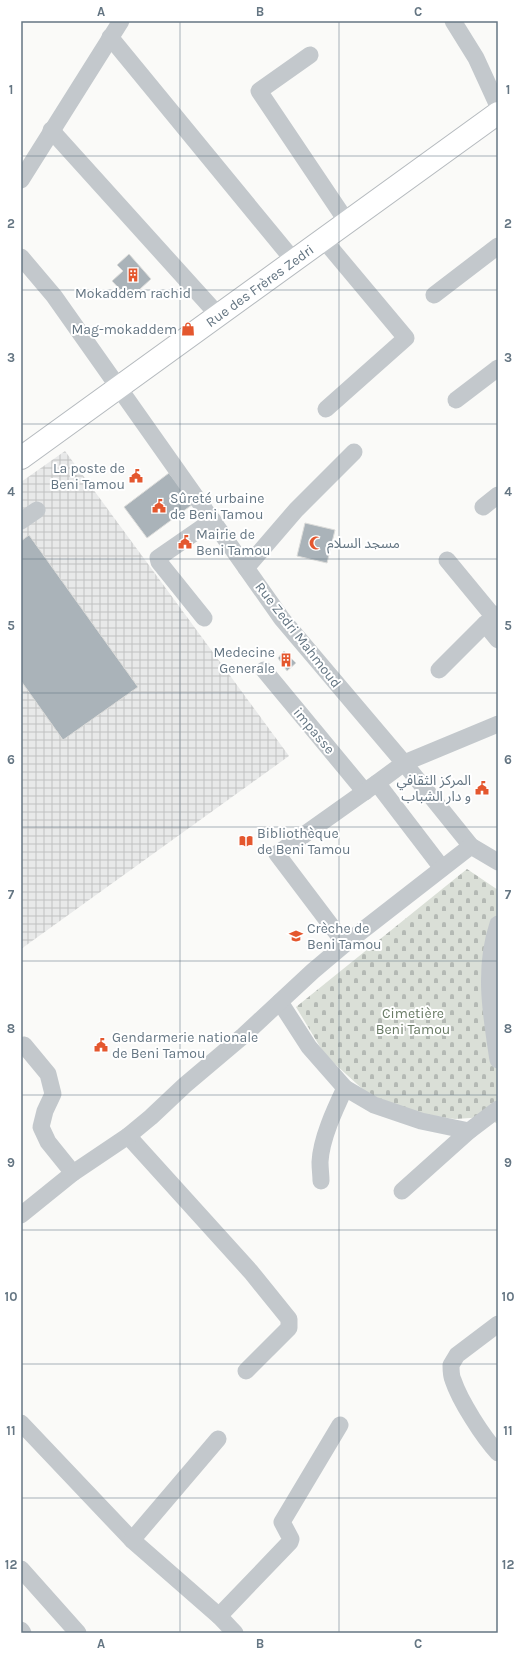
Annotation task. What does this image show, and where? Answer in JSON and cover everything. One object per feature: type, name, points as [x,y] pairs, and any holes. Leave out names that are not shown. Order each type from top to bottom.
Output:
[{"type":"main road","name":"Rue des Frères Zedri","points":[[21,458],[498,113]]},
{"type":"street","points":[[21,180],[120,21]]},
{"type":"street","points":[[453,21],[476,58],[498,106]]},
{"type":"street","points":[[110,37],[294,261]]},
{"type":"street","points":[[310,55],[259,91],[347,222]]},
{"type":"street","points":[[51,130],[218,316]]},
{"type":"street","points":[[324,240],[406,338],[326,410]]},
{"type":"street","points":[[434,295],[498,246]]},
{"type":"street","name":"Rue Zedri Mahmoud","points":[[21,257],[54,296],[282,619],[404,763],[471,846],[498,862]]},
{"type":"street","points":[[456,400],[498,368]]},
{"type":"street","points":[[246,568],[296,510],[354,452]]},
{"type":"street","points":[[484,507],[498,495]]},
{"type":"street","points":[[21,521],[36,510]]},
{"type":"street","points":[[204,618],[158,562],[158,558],[212,520]]},
{"type":"street","points":[[447,560],[492,619],[498,640]]},
{"type":"street","points":[[439,670],[492,619]]},
{"type":"street","name":"impasse","points":[[264,670],[442,868]]},
{"type":"street","points":[[345,944],[277,854],[404,763],[498,724]]},
{"type":"street","points":[[21,1214],[73,1173],[128,1136],[345,944],[471,846]]},
{"type":"street","points":[[498,924],[490,962],[488,990],[498,1060]]},
{"type":"street","points":[[280,1002],[309,1047],[345,1088],[374,1105],[421,1121],[469,1131]]},
{"type":"street","points":[[24,1045],[48,1074],[53,1094],[45,1111],[41,1127],[48,1142],[73,1173]]},
{"type":"street","points":[[321,1181],[320,1161],[326,1136],[333,1114],[345,1088]]},
{"type":"street","points":[[402,1191],[469,1131],[498,1109]]},
{"type":"street","points":[[128,1136],[252,1272],[289,1319],[289,1328],[246,1371]]},
{"type":"street","points":[[498,1324],[457,1355],[451,1365],[453,1380],[463,1401],[490,1445],[498,1453]]},
{"type":"street","points":[[21,1423],[132,1540],[219,1616],[235,1633]]},
{"type":"street","points":[[219,1616],[290,1542],[282,1522],[340,1425]]},
{"type":"street","points":[[132,1540],[218,1439]]},
{"type":"street","points":[[22,1572],[78,1633]]},
{"type":"shaded area","points":[[65,451],[289,756],[21,949],[21,482]]},
{"type":"green space","name":"Cimetière Beni Tamou","points":[[467,869],[498,890],[498,1124],[485,1117],[455,1119],[421,1114],[368,1094],[325,1055],[296,1007]]},
{"type":"building","name":"Mokaddem rachid","points":[[129,254],[151,279],[129,299],[112,281],[123,271],[117,265]]},
{"type":"building","name":"Sûreté urbaine de Beni Tamou","points":[[169,473],[193,504],[147,538],[124,507]]},
{"type":"building","name":"مسجد السلام","points":[[305,523],[335,530],[327,563],[297,556]]},
{"type":"building","points":[[29,535],[138,687],[63,740],[21,681],[21,541]]},
{"type":"building","name":"Medecine Generale","points":[[284,651],[296,663],[287,671],[278,658]]},
{"type":"place","name":"Mokaddem rachid","points":[[133,275]]},
{"type":"place","name":"Mag-mokaddem","points":[[188,329]]},
{"type":"place","name":"La poste de Beni Tamou","points":[[136,476]]},
{"type":"place","name":"Sûreté urbaine de Beni Tamou","points":[[159,506]]},
{"type":"place","name":"Mairie de Beni Tamou","points":[[185,542]]},
{"type":"place","name":"مسجد السلام","points":[[316,543]]},
{"type":"place","name":"Medecine Generale","points":[[286,660]]},
{"type":"place","name":"المركز الثقافي و دار الشباب","points":[[482,788]]},
{"type":"place","name":"Bibliothèque de Beni Tamou","points":[[246,841]]},
{"type":"place","name":"Crèche de Beni Tamou","points":[[296,936]]},
{"type":"place","name":"Gendarmerie nationale de Beni Tamou","points":[[101,1045]]}]
